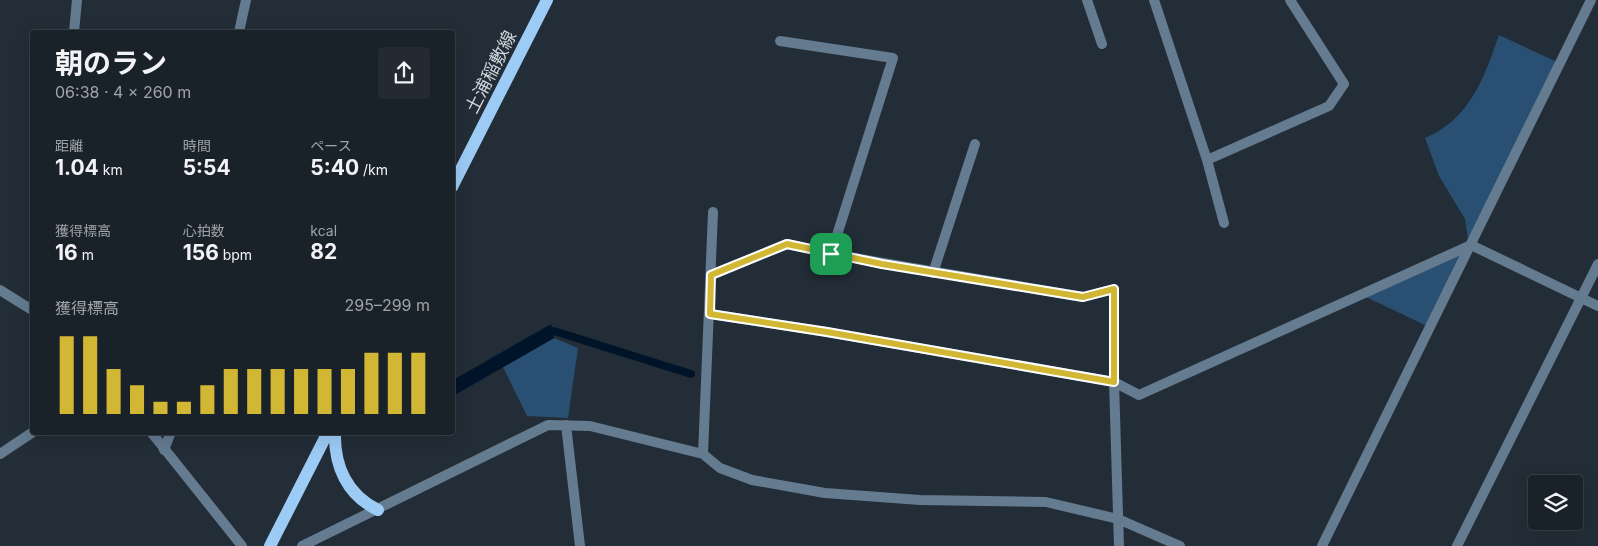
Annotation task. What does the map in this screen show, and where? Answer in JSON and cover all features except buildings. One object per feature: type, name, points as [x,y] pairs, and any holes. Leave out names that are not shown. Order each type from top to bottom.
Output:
[{"type":"main road","name":"土浦稲敷線","points":[[455,181],[547,0]]},
{"type":"main road","points":[[270,546],[326,435]]},
{"type":"main road","points":[[335,435],[340,471],[347,485],[367,505],[378,510]]},
{"type":"street","points":[[74,30],[77,0]]},
{"type":"street","points":[[239,30],[246,0]]},
{"type":"street","points":[[1087,0],[1102,44]]},
{"type":"street","points":[[1154,0],[1207,160],[1224,223]]},
{"type":"street","points":[[1207,160],[1329,106],[1344,84],[1290,0]]},
{"type":"street","points":[[1322,546],[1591,0]]},
{"type":"street","points":[[780,41],[893,58],[831,254]]},
{"type":"street","points":[[933,272],[975,144]]},
{"type":"street","points":[[704,454],[713,212]]},
{"type":"street","points":[[711,275],[787,244],[831,254],[1083,297],[1114,289],[1114,382],[1119,546]]},
{"type":"street","points":[[710,314],[827,332],[1114,382],[1139,395],[1471,245],[1598,306]]},
{"type":"street","points":[[1457,546],[1598,264]]},
{"type":"street","points":[[0,290],[30,309]]},
{"type":"street","points":[[302,546],[548,425],[566,425],[590,426],[704,454],[720,468],[752,480],[825,493],[920,500],[1046,502],[1118,519],[1180,546]]},
{"type":"street","points":[[566,425],[580,546]]},
{"type":"street","points":[[0,454],[30,434]]},
{"type":"street","points":[[153,435],[242,546]]},
{"type":"street","points":[[164,450],[170,435]]},
{"type":"shaded area","points":[[1499,35],[1557,62],[1468,239],[1465,219],[1439,176],[1425,138],[1453,120],[1473,96],[1487,67]]},
{"type":"shaded area","points":[[1463,252],[1427,326],[1364,296]]},
{"type":"shaded area","points":[[551,324],[554,338],[455,395],[455,379]]},
{"type":"shaded area","points":[[554,338],[578,348],[568,418],[527,416],[503,367]]},
{"type":"waterway","points":[[543,337],[554,331],[691,374]]},
{"type":"route","points":[[787,244],[831,254],[1083,297],[1114,289],[1114,382],[827,332],[710,314],[711,275],[787,244]]}]
